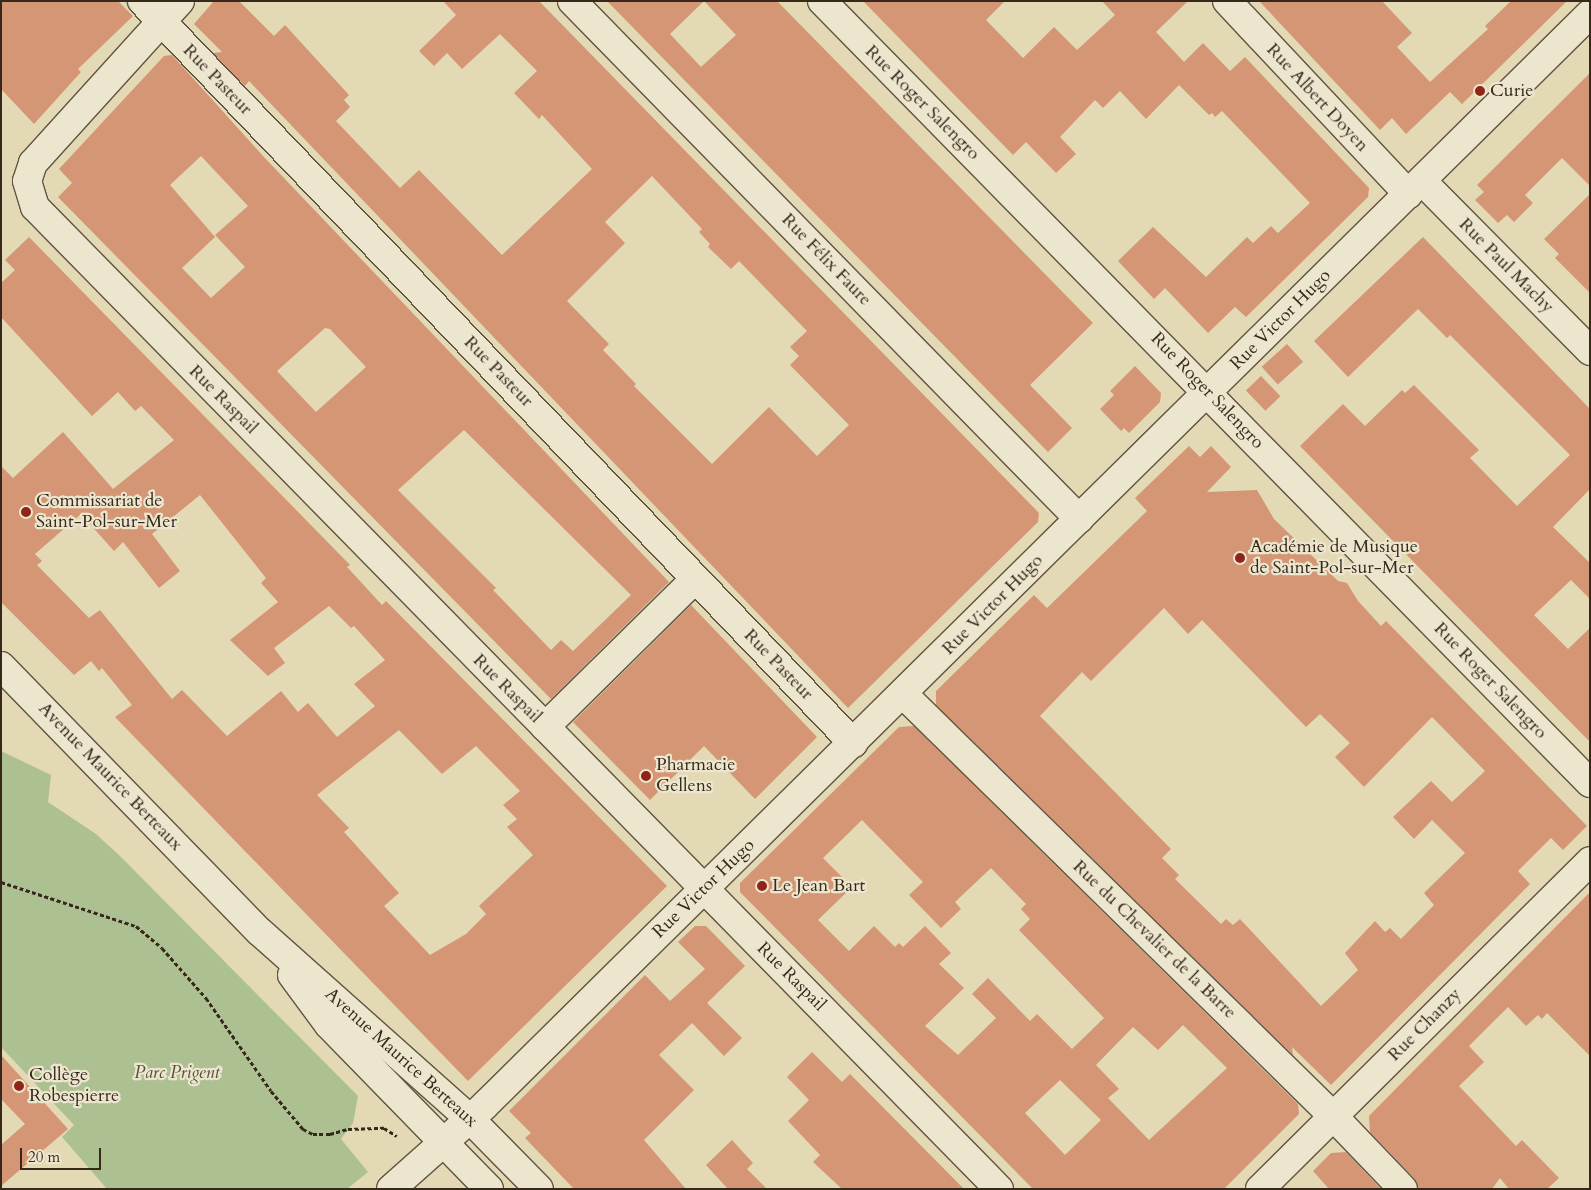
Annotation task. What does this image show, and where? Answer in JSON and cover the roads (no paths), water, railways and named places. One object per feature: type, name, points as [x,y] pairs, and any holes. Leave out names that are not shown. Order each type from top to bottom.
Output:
[{"type":"street","name":"Rue Pasteur","points":[[142,1],[853,743]]},
{"type":"street","points":[[162,21],[180,1]]},
{"type":"street","name":"Rue Félix Faure","points":[[572,1],[1080,519]]},
{"type":"street","name":"Rue Roger Salengro","points":[[822,1],[1590,783]]},
{"type":"street","name":"Rue Albert Doyen","points":[[1227,1],[1415,187]]},
{"type":"street","name":"Rue Victor Hugo","points":[[390,1189],[457,1132],[1590,14]]},
{"type":"street","name":"Rue Raspail","points":[[162,21],[38,157],[27,181],[29,194],[43,218],[999,1189]]},
{"type":"street","name":"Rue Paul Machy","points":[[1415,187],[1590,351]]},
{"type":"street","points":[[545,727],[695,579]]},
{"type":"street","name":"Avenue Maurice Berteaux","points":[[1,666],[260,932],[417,1073],[457,1132],[489,1189]]},
{"type":"street","name":"Rue du Chevalier de la Barre","points":[[903,694],[1333,1116],[1403,1189]]},
{"type":"street","name":"Rue Chanzy","points":[[1260,1189],[1590,860]]},
{"type":"street","name":"Avenue Maurice Berteaux","points":[[260,932],[330,1026],[457,1132],[539,1189]]},
{"type":"street","points":[[457,1132],[472,1154],[505,1189]]},
{"type":"place","name":"Curie","points":[[1480,91]]},
{"type":"place","name":"Commissariat de Saint-Pol-sur-Mer","points":[[26,512]]},
{"type":"place","name":"Académie de Musique de Saint-Pol-sur-Mer","points":[[1240,558]]},
{"type":"place","name":"Pharmacie Gellens","points":[[646,776]]},
{"type":"place","name":"Le Jean Bart","points":[[762,886]]},
{"type":"place","name":"Collège Robespierre","points":[[19,1086]]},
{"type":"park label","name":"Parc Prigent","points":[[177,1073]]}]
